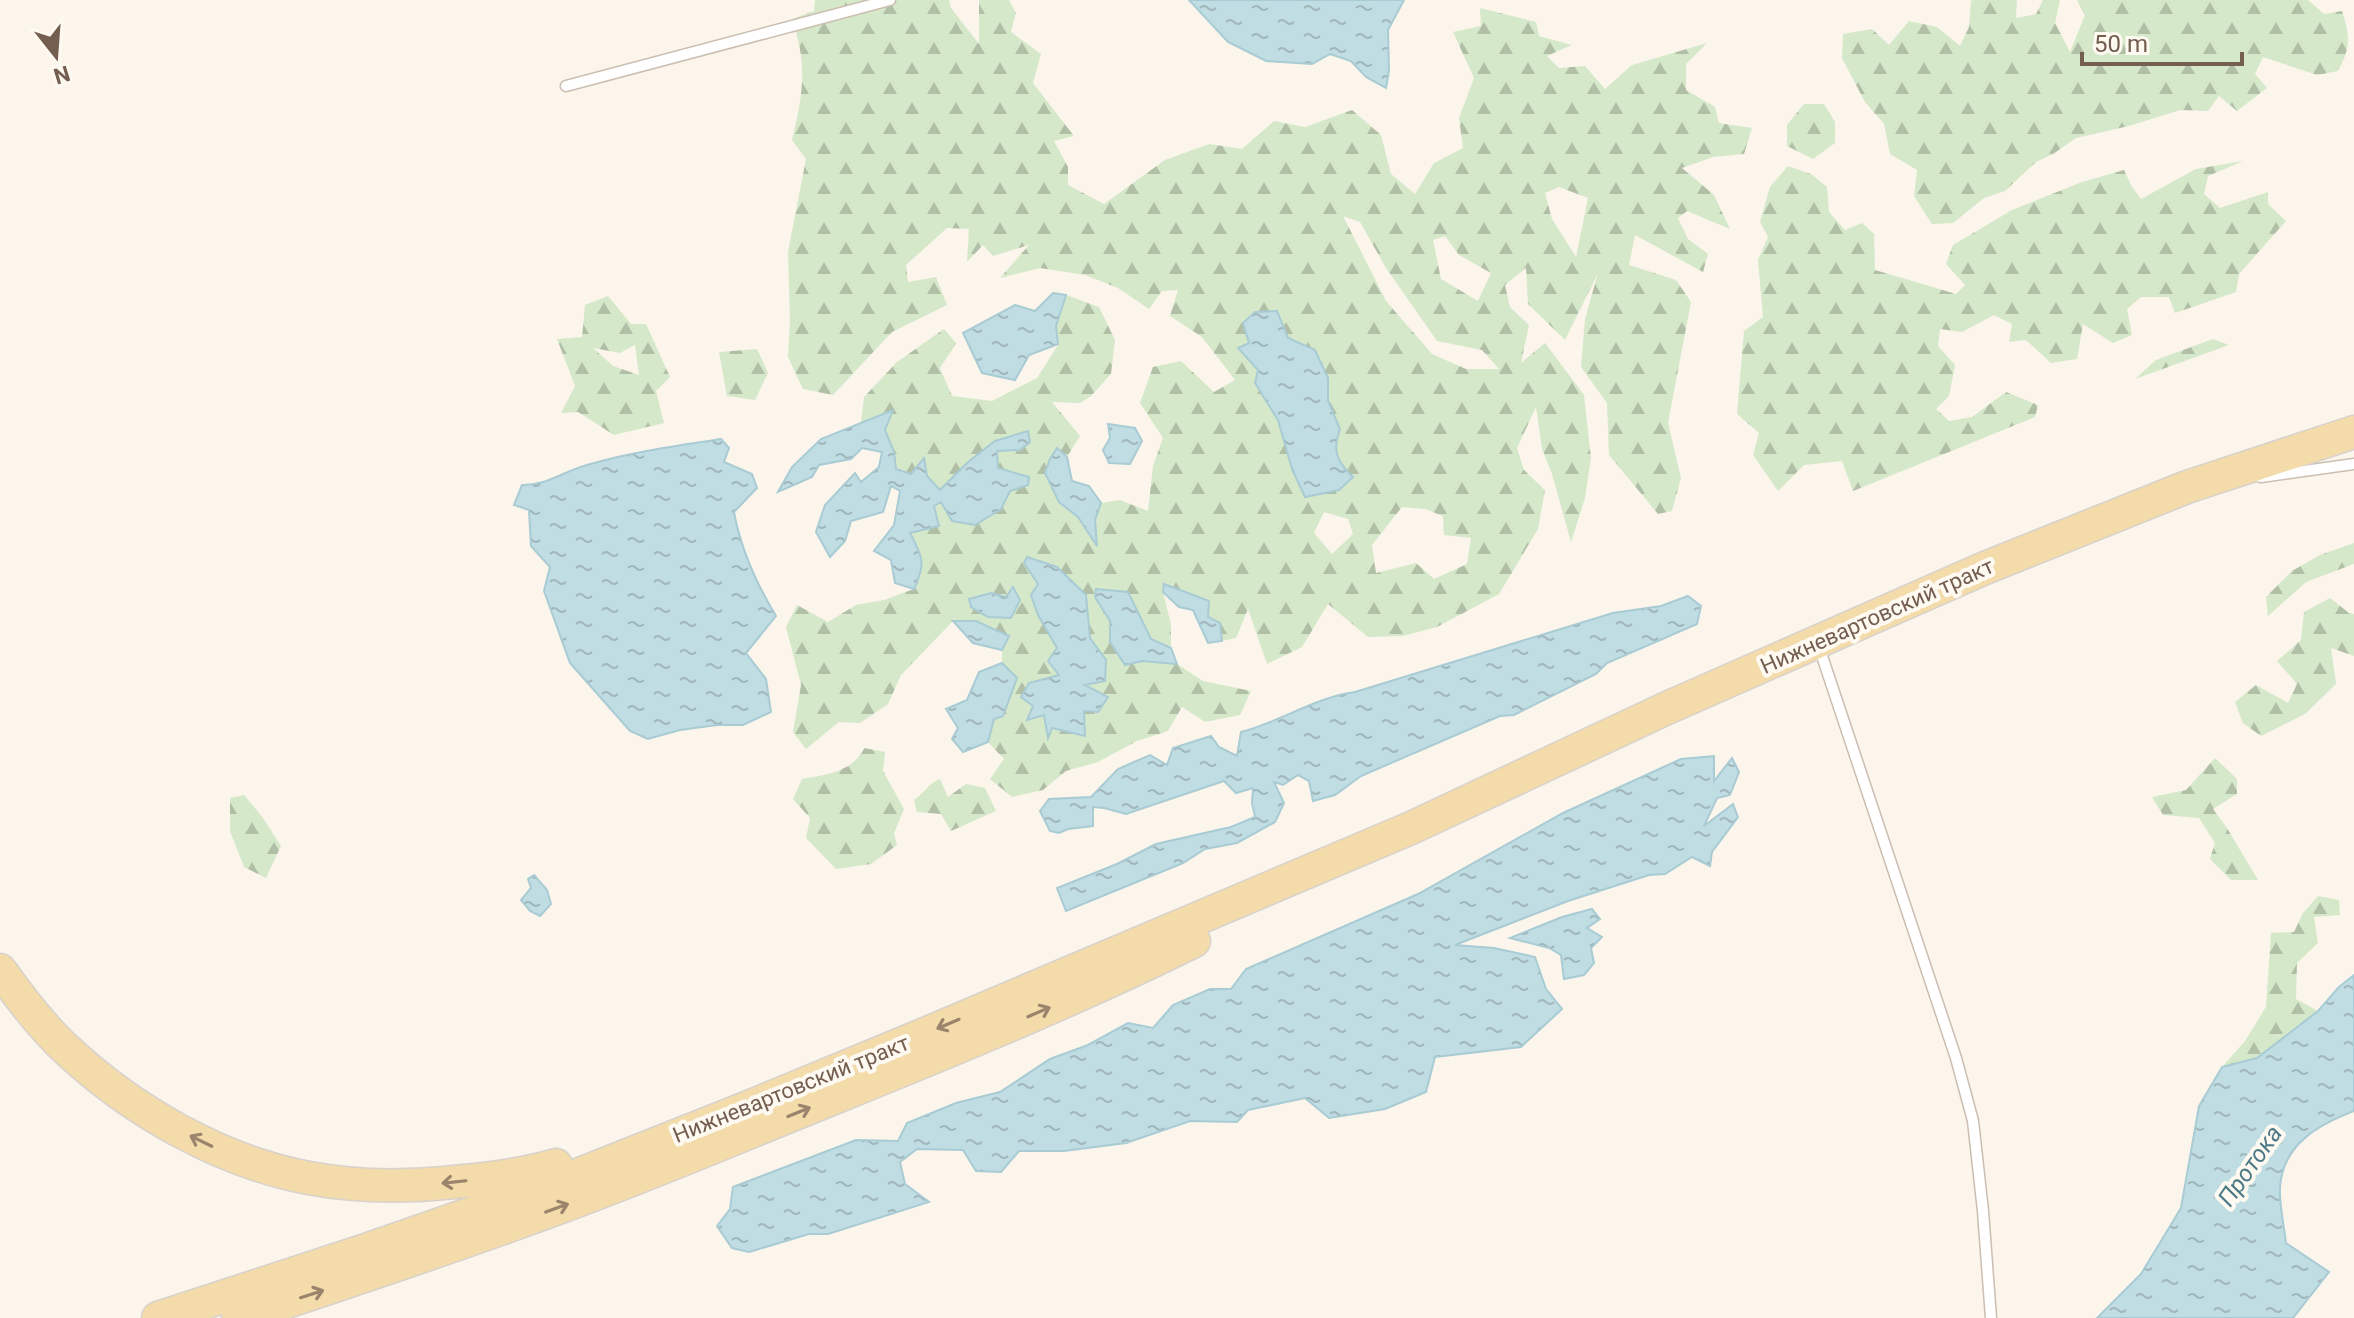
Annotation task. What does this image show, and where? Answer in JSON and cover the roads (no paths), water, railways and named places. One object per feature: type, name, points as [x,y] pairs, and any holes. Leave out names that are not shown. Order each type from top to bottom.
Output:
[{"type":"main road","name":"Нижневартовский тракт","points":[[238,1318],[371,1275],[561,1207],[908,1068],[1132,971],[1411,828],[1667,708],[1985,568],[2187,487],[2354,432]]},
{"type":"main road","name":"Нижневартовский тракт","points":[[158,1318],[552,1185],[913,1039],[1411,828]]},
{"type":"main road","points":[[0,970],[24,1004],[65,1048],[113,1088],[159,1119],[249,1161],[309,1178],[369,1185],[427,1185],[491,1178],[547,1167],[746,1108]]},
{"type":"lane","points":[[566,86],[890,0]]},
{"type":"lane","points":[[2187,487],[2354,464]]},
{"type":"lane","points":[[1818,642],[1956,1058],[1973,1121],[1991,1318]]},
{"type":"water","points":[[1189,0],[1404,0],[1388,30],[1389,71],[1386,88],[1366,77],[1351,61],[1330,54],[1312,64],[1266,61],[1228,42]]},
{"type":"water","points":[[1053,293],[1066,295],[1056,326],[1058,344],[1029,355],[1015,380],[982,373],[963,333],[1015,305],[1035,311]]},
{"type":"water","points":[[1277,311],[1288,338],[1315,350],[1328,378],[1328,401],[1340,429],[1336,444],[1338,456],[1353,477],[1339,490],[1305,497],[1292,469],[1278,420],[1255,383],[1258,370],[1238,348],[1249,343],[1243,323],[1255,312]]},
{"type":"water","points":[[893,410],[885,430],[894,452],[896,469],[911,474],[924,458],[927,476],[940,490],[995,441],[1028,431],[1030,442],[1020,450],[997,451],[998,468],[1029,477],[1028,485],[1010,491],[1001,509],[975,525],[952,521],[941,502],[934,506],[939,526],[910,533],[921,561],[914,589],[895,583],[891,560],[874,551],[894,525],[900,491],[891,486],[883,512],[851,521],[845,541],[830,557],[816,532],[825,505],[855,473],[861,482],[879,467],[882,452],[862,448],[851,459],[819,465],[812,477],[778,492],[792,467],[821,439]]},
{"type":"water","points":[[1108,424],[1135,428],[1142,441],[1130,464],[1109,463],[1103,450],[1110,438]]},
{"type":"water","points":[[721,439],[729,448],[724,462],[752,474],[757,488],[734,512],[750,566],[776,616],[746,653],[766,679],[771,712],[743,725],[680,730],[648,739],[630,731],[570,663],[544,591],[550,567],[531,546],[529,510],[514,505],[522,485],[539,483],[620,456]]},
{"type":"water","points":[[1057,448],[1067,457],[1072,481],[1089,486],[1101,503],[1095,520],[1097,546],[1078,517],[1059,502],[1045,473]]},
{"type":"water","points":[[1027,557],[1057,567],[1086,595],[1090,638],[1106,660],[1105,681],[1085,685],[1108,697],[1098,712],[1084,711],[1085,736],[1052,728],[1048,738],[1044,715],[1027,720],[1033,706],[1021,697],[1029,683],[1059,675],[1048,661],[1057,648],[1038,615],[1031,595],[1038,584],[1024,563]]},
{"type":"water","points":[[1164,584],[1209,601],[1208,617],[1220,623],[1222,641],[1208,643],[1193,610],[1179,607],[1163,592]]},
{"type":"water","points":[[1013,587],[1020,600],[1011,618],[988,617],[971,607],[969,599],[991,593],[1006,597]]},
{"type":"water","points":[[1096,589],[1128,592],[1151,639],[1171,648],[1177,664],[1142,661],[1125,665],[1110,642],[1110,621],[1095,597]]},
{"type":"water","points":[[1688,596],[1701,606],[1697,624],[1607,663],[1596,674],[1514,715],[1500,716],[1361,776],[1335,795],[1313,801],[1309,781],[1298,775],[1283,785],[1274,782],[1284,803],[1275,822],[1237,843],[1205,849],[1183,863],[1066,911],[1057,888],[1117,864],[1156,844],[1231,827],[1255,817],[1253,788],[1236,793],[1224,781],[1126,814],[1093,807],[1093,826],[1059,833],[1050,831],[1040,811],[1049,799],[1091,797],[1118,769],[1150,755],[1167,765],[1173,748],[1211,736],[1219,747],[1237,756],[1241,732],[1326,699],[1613,613],[1661,606]]},
{"type":"water","points":[[953,621],[976,621],[1009,636],[1002,650],[973,643]]},
{"type":"water","points":[[1002,663],[1017,678],[1003,716],[994,719],[988,742],[963,752],[952,739],[958,728],[946,709],[967,700],[979,672]]},
{"type":"water","points":[[1714,756],[1714,781],[1732,758],[1739,772],[1730,795],[1717,798],[1704,826],[1733,804],[1738,817],[1712,852],[1710,866],[1692,857],[1665,874],[1649,875],[1568,901],[1455,945],[1494,948],[1535,957],[1546,989],[1562,1009],[1521,1047],[1435,1057],[1426,1092],[1385,1109],[1329,1118],[1305,1098],[1248,1110],[1237,1122],[1190,1121],[1126,1143],[1064,1151],[1019,1151],[1001,1172],[976,1171],[963,1150],[917,1149],[900,1162],[905,1184],[929,1202],[828,1234],[809,1234],[749,1252],[732,1248],[717,1226],[730,1209],[733,1187],[856,1140],[898,1141],[907,1123],[956,1103],[1000,1092],[1050,1059],[1088,1045],[1128,1023],[1153,1028],[1173,1005],[1210,989],[1231,989],[1246,969],[1418,894],[1563,813],[1681,759]]},
{"type":"water","points":[[534,875],[547,890],[551,904],[540,916],[530,911],[521,900],[531,888],[528,879]]},
{"type":"water","points":[[1592,909],[1600,919],[1587,928],[1602,937],[1591,948],[1594,963],[1584,975],[1564,979],[1561,955],[1549,948],[1510,938],[1562,917]]},
{"type":"water","name":"Протока","points":[[2354,975],[2354,1111],[2316,1130],[2295,1148],[2283,1172],[2280,1187],[2286,1243],[2329,1272],[2293,1318],[2097,1318],[2141,1274],[2181,1208],[2199,1106],[2222,1067],[2257,1058],[2318,1011]]}]
